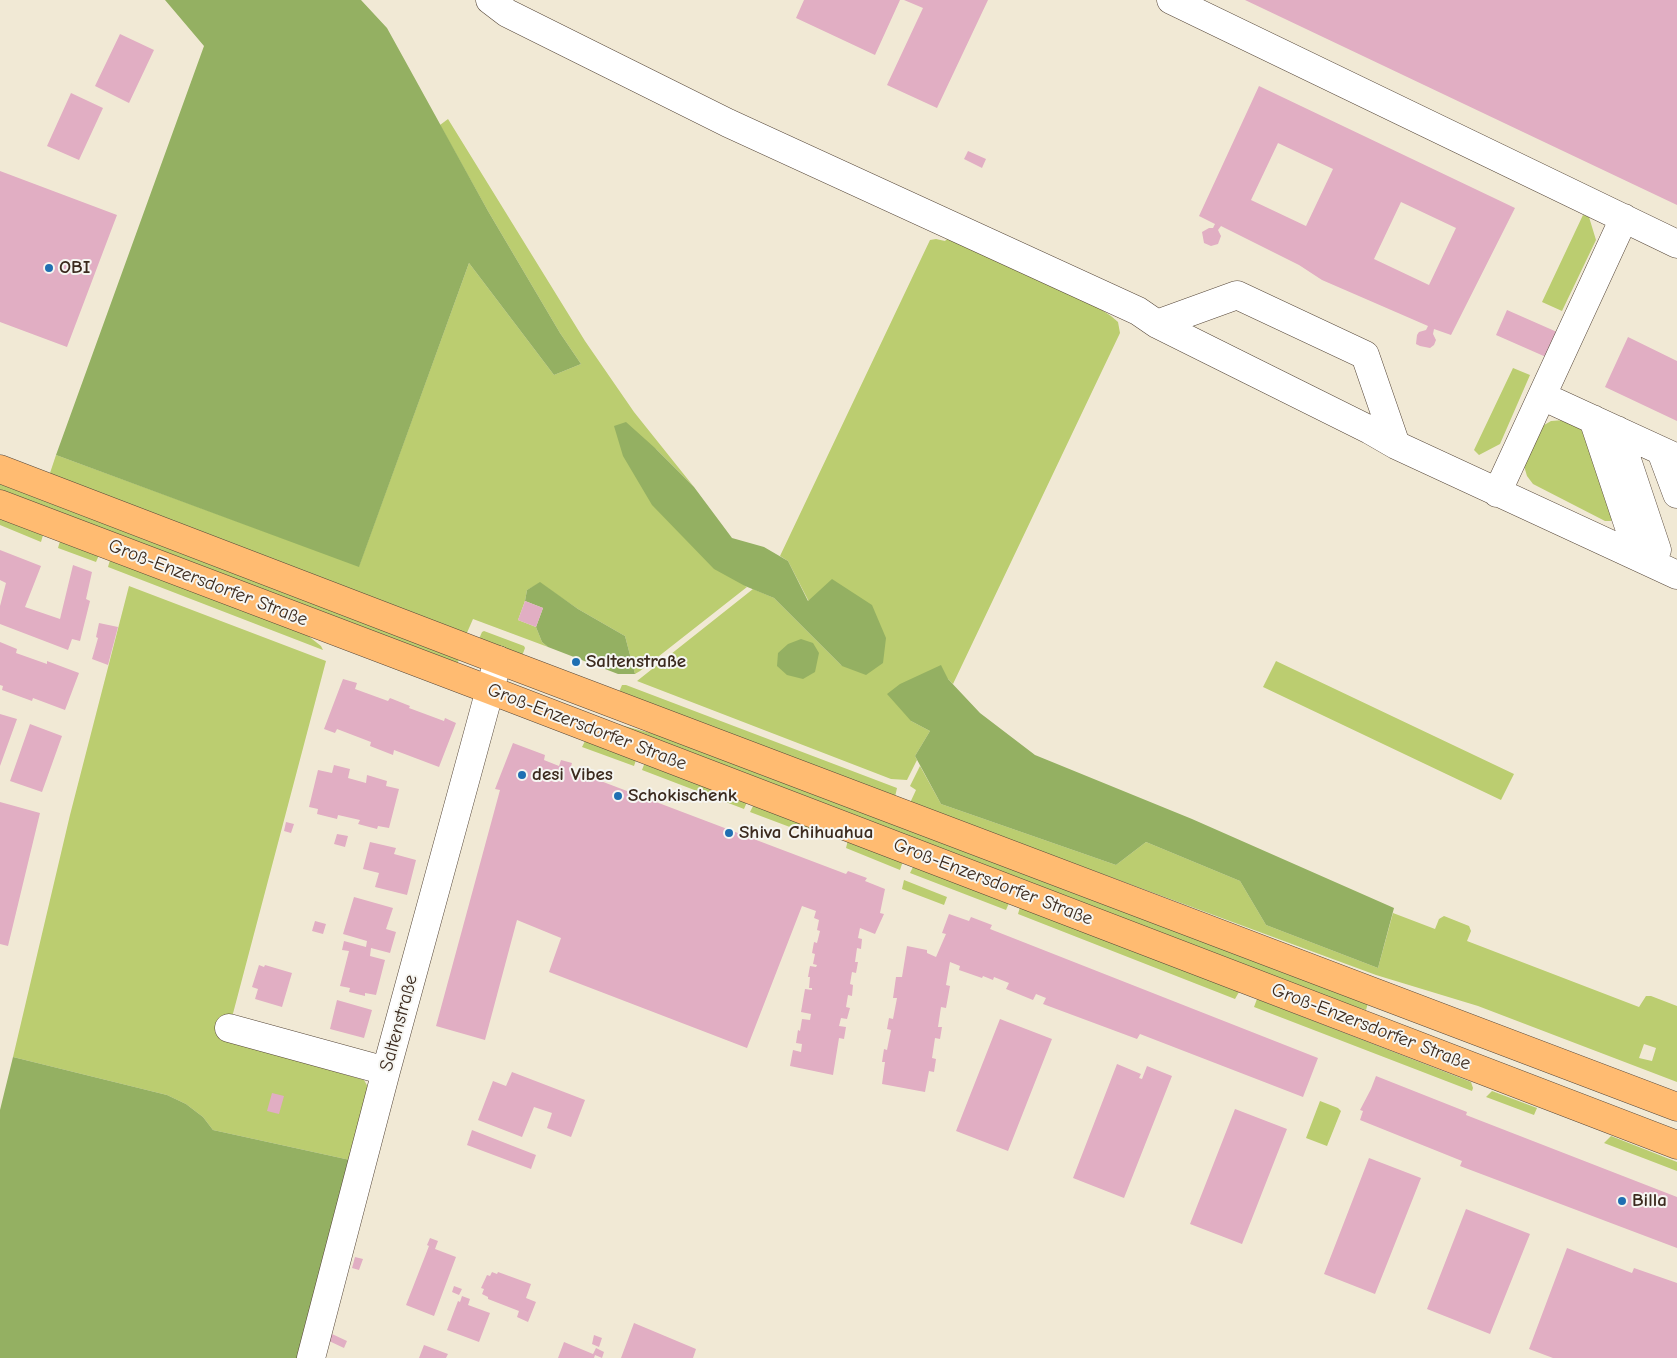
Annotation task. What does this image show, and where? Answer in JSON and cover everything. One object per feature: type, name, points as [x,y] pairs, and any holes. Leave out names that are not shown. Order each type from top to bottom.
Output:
[{"type":"main road","name":"Groß-Enzersdorfer Straße","points":[[0,469],[1677,1107]]},
{"type":"main road","name":"Groß-Enzersdorfer Straße","points":[[0,504],[1677,1145]]},
{"type":"street","points":[[490,0],[507,13],[728,123],[1138,311],[1156,324],[1370,430],[1396,445],[1498,493],[1664,564]]},
{"type":"street","points":[[1171,0],[1677,244]]},
{"type":"street","points":[[1498,493],[1624,218]]},
{"type":"street","points":[[1156,324],[1237,295],[1365,355],[1396,445]]},
{"type":"street","points":[[1542,396],[1648,445],[1677,494]]},
{"type":"street","points":[[1593,419],[1664,564]]},
{"type":"street","points":[[1648,445],[1664,564]]},
{"type":"street","name":"Saltenstraße","points":[[312,1358],[386,1071],[498,660]]},
{"type":"street","points":[[229,1028],[386,1071]]},
{"type":"green space","points":[[165,0],[361,0],[387,28],[488,211],[560,333],[581,364],[554,375],[469,263],[359,567],[56,455],[204,46]]},
{"type":"green space","points":[[448,119],[585,341],[634,412],[694,487],[655,448],[747,587],[635,674],[625,636],[578,609],[540,583],[527,590],[518,620],[536,627],[542,642],[548,647],[473,619],[466,635],[49,476],[56,455],[359,566],[469,263],[554,375],[581,364],[560,333],[488,211],[440,125]]},
{"type":"green space","points":[[1583,215],[1589,217],[1596,240],[1562,311],[1542,302]]},
{"type":"green space","points":[[950,236],[1073,291],[1118,322],[1120,333],[953,684],[948,679],[911,721],[930,731],[915,756],[917,760],[907,780],[891,779],[637,681],[753,589],[774,598],[842,666],[788,561],[780,556],[930,240],[945,241]]},
{"type":"green space","points":[[1513,368],[1530,375],[1500,444],[1479,455],[1474,450]]},
{"type":"green space","points":[[1564,420],[1586,429],[1617,515],[1611,521],[1605,521],[1533,484],[1527,476],[1524,466],[1539,428],[1551,421]]},
{"type":"green space","points":[[626,422],[694,487],[732,538],[764,547],[788,561],[808,601],[832,579],[872,605],[886,638],[883,663],[866,675],[842,666],[774,598],[745,586],[714,569],[652,505],[623,456],[614,426]]},
{"type":"green space","points":[[0,481],[460,656],[456,668],[0,495]]},
{"type":"green space","points":[[0,518],[43,535],[41,542],[0,525]]},
{"type":"green space","points":[[60,541],[99,555],[96,562],[58,548]]},
{"type":"green space","points":[[110,560],[307,635],[321,646],[323,650],[108,567]]},
{"type":"green space","points":[[540,582],[578,609],[625,636],[635,674],[618,674],[548,647],[542,642],[536,627],[543,608],[525,601],[527,590]]},
{"type":"green space","points":[[129,586],[326,661],[226,1040],[364,1080],[369,1089],[350,1160],[213,1130],[203,1117],[186,1104],[167,1095],[13,1057],[70,815]]},
{"type":"green space","points":[[484,631],[524,646],[522,656],[479,639]]},
{"type":"green space","points":[[801,639],[813,643],[819,653],[815,672],[803,679],[787,675],[777,666],[778,653],[788,644]]},
{"type":"green space","points":[[1276,661],[1514,774],[1501,800],[1263,687]]},
{"type":"green space","points":[[941,665],[948,679],[980,713],[1035,755],[1192,819],[1394,908],[1378,968],[1266,925],[1240,881],[1146,842],[1116,865],[941,804],[915,756],[930,731],[911,721],[887,694],[900,684]]},
{"type":"green space","points":[[622,685],[897,788],[895,797],[619,692]]},
{"type":"green space","points":[[624,726],[700,746],[1287,974],[1368,1003],[1366,1010],[1284,985],[622,730]]},
{"type":"green space","points":[[585,741],[636,760],[634,766],[582,747]]},
{"type":"green space","points":[[645,762],[747,802],[744,809],[642,770]]},
{"type":"green space","points":[[920,766],[941,804],[1116,865],[1146,842],[1240,881],[1266,925],[1378,968],[1393,913],[1435,929],[1439,919],[1444,916],[1469,926],[1471,931],[1467,941],[1639,1007],[1646,996],[1651,996],[1677,1006],[1677,1082],[1478,1006],[1376,975],[910,803],[916,790],[910,786]],"holes":[[[1644,1044],[1656,1048],[1652,1061],[1639,1058]]]},
{"type":"green space","points":[[754,804],[825,831],[823,836],[819,838],[750,812]]},
{"type":"green space","points":[[848,840],[903,861],[900,870],[846,848]]},
{"type":"green space","points":[[914,865],[1009,903],[1006,910],[910,873]]},
{"type":"green space","points":[[904,880],[947,897],[944,905],[902,889]]},
{"type":"green space","points":[[1020,907],[1239,992],[1235,999],[1018,914]]},
{"type":"green space","points":[[1257,999],[1471,1082],[1472,1091],[1254,1007]]},
{"type":"green space","points":[[13,1057],[167,1095],[186,1104],[203,1117],[213,1130],[350,1160],[299,1358],[0,1358],[0,1110]]},
{"type":"green space","points":[[1492,1091],[1537,1108],[1534,1115],[1486,1097]]},
{"type":"green space","points":[[1320,1101],[1341,1111],[1327,1146],[1306,1138]]},
{"type":"green space","points":[[1611,1136],[1677,1162],[1677,1171],[1604,1143]]},
{"type":"building","points":[[804,0],[900,0],[875,55],[796,18]]},
{"type":"building","points":[[904,0],[988,0],[937,108],[887,85],[923,8]]},
{"type":"building","points":[[1245,0],[1677,0],[1677,205],[1542,141]]},
{"type":"building","points":[[120,34],[154,50],[129,103],[95,86]]},
{"type":"building","points":[[1259,86],[1515,208],[1451,335],[1434,329],[1433,334],[1436,340],[1430,348],[1416,344],[1419,332],[1426,330],[1428,326],[1322,280],[1299,265],[1221,226],[1218,230],[1221,236],[1218,244],[1211,246],[1204,243],[1202,232],[1213,228],[1215,224],[1199,216]],"holes":[[[1278,143],[1333,169],[1306,226],[1251,200]],[[1401,202],[1456,228],[1429,285],[1374,259]]]},
{"type":"building","points":[[71,93],[103,108],[79,160],[47,146]]},
{"type":"building","points":[[968,151],[986,159],[982,168],[964,159]]},
{"type":"building","name":"OBI","points":[[0,171],[117,215],[67,347],[0,322]]},
{"type":"building","points":[[1507,310],[1557,332],[1546,357],[1496,335]]},
{"type":"building","points":[[1628,337],[1677,361],[1677,421],[1605,387]]},
{"type":"building","points":[[0,550],[41,566],[25,607],[60,619],[73,565],[92,572],[86,599],[90,601],[80,641],[72,639],[68,650],[0,624],[0,606],[6,583],[0,580]]},
{"type":"building","points":[[525,601],[543,608],[536,627],[518,620]]},
{"type":"building","points":[[99,623],[118,627],[108,665],[92,659],[98,638],[96,637]]},
{"type":"building","points":[[0,642],[17,649],[16,653],[47,664],[47,661],[79,673],[65,710],[33,698],[32,701],[2,690],[3,686],[0,685]]},
{"type":"building","points":[[343,679],[357,683],[355,689],[388,701],[390,698],[410,706],[409,708],[444,721],[445,718],[456,723],[439,767],[394,750],[393,755],[370,746],[371,742],[337,729],[335,733],[324,729]]},
{"type":"building","points":[[0,714],[17,719],[0,766]]},
{"type":"building","points":[[30,724],[62,736],[42,792],[10,781]]},
{"type":"building","points":[[513,743],[545,755],[544,760],[559,766],[561,760],[572,763],[570,770],[576,772],[580,766],[591,770],[589,776],[598,780],[846,874],[848,871],[867,878],[865,881],[885,889],[880,913],[884,914],[875,934],[860,928],[858,938],[862,939],[861,949],[857,948],[855,962],[858,962],[856,973],[852,972],[850,984],[853,985],[852,996],[848,995],[846,1007],[850,1008],[847,1019],[841,1018],[839,1026],[846,1027],[844,1039],[839,1038],[833,1075],[790,1066],[793,1050],[801,1052],[802,1044],[796,1043],[802,1019],[810,1020],[811,1014],[801,1012],[805,989],[812,990],[812,988],[809,988],[810,977],[808,977],[810,966],[816,967],[817,965],[813,964],[815,954],[812,953],[814,942],[817,943],[820,931],[817,930],[819,920],[814,918],[816,911],[802,906],[747,1048],[549,972],[561,938],[517,920],[485,1040],[436,1026],[500,790],[495,789]]},
{"type":"building","points":[[334,765],[350,769],[348,778],[366,783],[367,775],[387,781],[386,786],[399,789],[389,828],[378,826],[377,829],[358,824],[360,820],[338,815],[337,819],[317,814],[318,809],[309,807],[318,770],[332,773]]},
{"type":"building","points":[[0,802],[40,813],[8,946],[0,944]]},
{"type":"building","points":[[286,822],[294,824],[291,833],[284,831]]},
{"type":"building","points":[[337,834],[348,836],[345,847],[334,844]]},
{"type":"building","points":[[370,842],[396,848],[394,854],[416,860],[407,895],[375,887],[379,873],[363,869]]},
{"type":"building","points":[[354,897],[393,908],[386,929],[396,932],[390,953],[371,948],[370,956],[385,960],[376,995],[365,993],[365,996],[349,992],[350,988],[340,986],[349,951],[342,950],[344,941],[366,947],[367,941],[343,934]]},
{"type":"building","points":[[949,914],[969,921],[971,917],[992,925],[990,929],[1318,1058],[1303,1097],[1140,1034],[1137,1039],[1043,1004],[1046,998],[1036,994],[1033,1000],[1006,989],[1009,983],[994,977],[993,980],[983,976],[982,978],[959,970],[960,966],[950,962],[946,985],[950,986],[946,1008],[941,1007],[938,1027],[942,1027],[940,1039],[935,1038],[932,1058],[936,1059],[934,1072],[929,1071],[925,1092],[882,1084],[885,1062],[882,1062],[884,1049],[887,1050],[891,1030],[887,1029],[889,1018],[893,1019],[897,998],[893,998],[896,977],[902,977],[907,946],[927,950],[927,953],[936,957],[946,934],[942,933]]},
{"type":"building","points":[[315,921],[326,924],[323,934],[312,931]]},
{"type":"building","points":[[259,965],[292,973],[282,1007],[255,999],[258,989],[252,987]]},
{"type":"building","points":[[337,1000],[372,1010],[364,1038],[330,1029]]},
{"type":"building","points":[[1000,1019],[1052,1039],[1008,1151],[956,1131]]},
{"type":"building","points":[[1117,1064],[1141,1074],[1139,1078],[1142,1079],[1147,1066],[1172,1076],[1124,1198],[1073,1178]]},
{"type":"building","points":[[512,1072],[585,1100],[571,1137],[547,1128],[552,1113],[534,1107],[522,1137],[478,1120],[493,1081],[506,1086]]},
{"type":"building","points":[[1376,1076],[1467,1112],[1466,1115],[1677,1197],[1677,1248],[1460,1166],[1462,1161],[1360,1120],[1363,1111],[1360,1110]]},
{"type":"building","points":[[272,1093],[284,1096],[279,1114],[267,1111]]},
{"type":"building","points":[[1235,1109],[1287,1129],[1242,1244],[1190,1224]]},
{"type":"building","points":[[472,1130],[536,1155],[531,1169],[467,1145]]},
{"type":"building","points":[[1369,1158],[1421,1178],[1375,1294],[1324,1274]]},
{"type":"building","points":[[1466,1209],[1530,1234],[1490,1334],[1427,1309]]},
{"type":"building","points":[[430,1238],[438,1241],[435,1249],[456,1257],[434,1316],[406,1305],[429,1246],[427,1245]]},
{"type":"building","points":[[1567,1248],[1632,1273],[1634,1268],[1677,1283],[1677,1358],[1553,1358],[1529,1349]]},
{"type":"building","points":[[355,1257],[363,1259],[359,1270],[352,1268]]},
{"type":"building","points":[[492,1272],[497,1274],[498,1272],[531,1284],[526,1298],[536,1302],[528,1322],[517,1317],[519,1311],[488,1299],[488,1297],[482,1294],[484,1289],[481,1288],[487,1275],[490,1276]]},
{"type":"building","points":[[454,1286],[462,1289],[459,1295],[452,1292]]},
{"type":"building","points":[[462,1296],[470,1299],[468,1305],[490,1313],[479,1342],[447,1330],[458,1301],[460,1302]]},
{"type":"building","points":[[634,1323],[696,1349],[693,1358],[621,1358]]},
{"type":"building","points":[[332,1334],[347,1341],[344,1348],[329,1341]]},
{"type":"building","points":[[594,1335],[602,1338],[599,1347],[592,1344]]},
{"type":"building","points":[[564,1342],[593,1354],[596,1348],[604,1352],[602,1358],[595,1355],[594,1358],[558,1358]]},
{"type":"building","points":[[424,1345],[448,1354],[446,1358],[419,1358]]},
{"type":"place","name":"OBI","points":[[49,268]]},
{"type":"place","name":"Saltenstraße","points":[[576,662]]},
{"type":"place","name":"desi Vibes","points":[[522,775]]},
{"type":"place","name":"Schokischenk","points":[[618,796]]},
{"type":"place","name":"Shiva Chihuahua","points":[[729,833]]},
{"type":"place","name":"Billa","points":[[1622,1201]]}]
